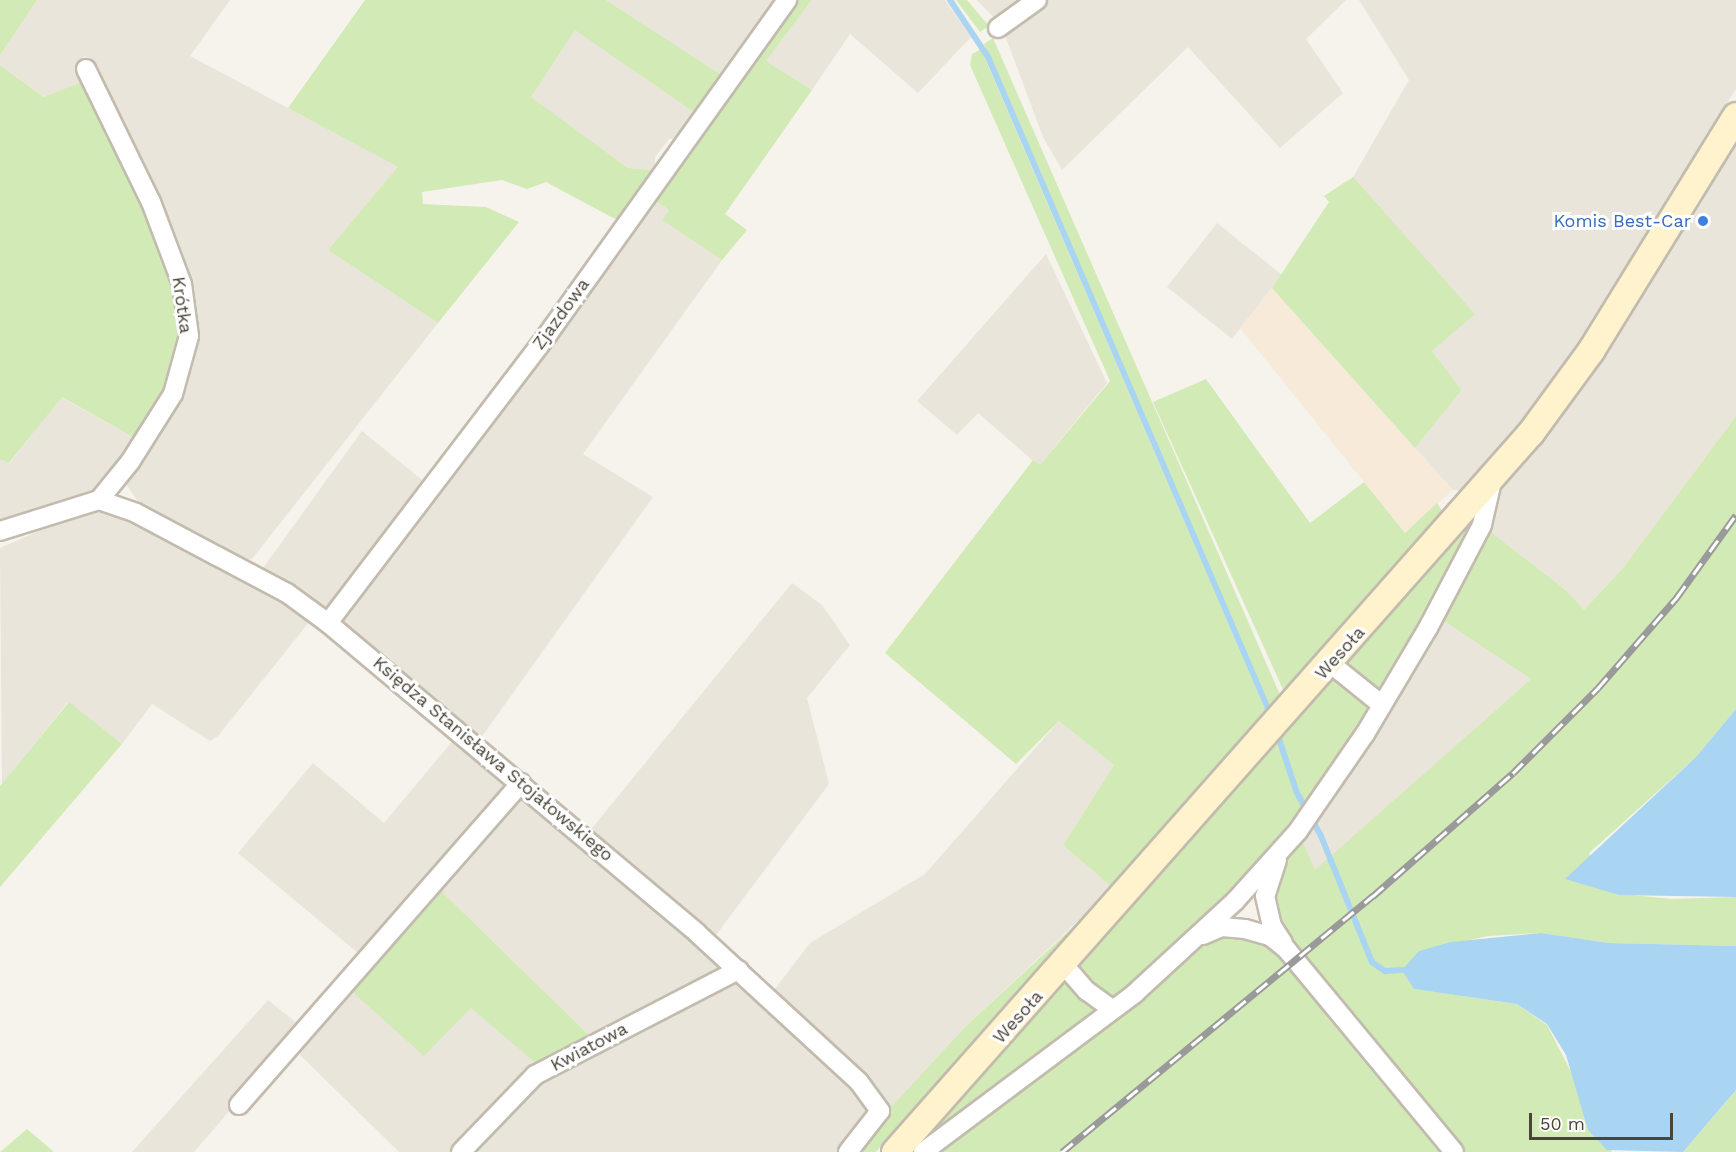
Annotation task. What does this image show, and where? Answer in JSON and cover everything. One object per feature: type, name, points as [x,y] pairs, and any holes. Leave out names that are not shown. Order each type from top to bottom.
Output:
[{"type":"main road","name":"Wesoła","points":[[895,1152],[1064,965],[1492,481],[1578,371],[1736,117]]},
{"type":"street","name":"Zjazdowa","points":[[328,623],[548,334],[787,0]]},
{"type":"street","points":[[998,28],[1037,0]]},
{"type":"street","name":"Krótka","points":[[86,69],[151,202],[182,284],[189,336],[173,394],[130,462],[99,500]]},
{"type":"street","points":[[923,1152],[1113,1010],[1194,939],[1298,831],[1382,705],[1482,525],[1492,481]]},
{"type":"street","name":"Księdza Stanisława Stojałowskiego","points":[[99,500],[136,513],[217,555],[287,593],[328,623],[521,783],[738,970],[879,1103],[878,1118],[848,1152]]},
{"type":"street","points":[[0,531],[99,500]]},
{"type":"street","points":[[1331,663],[1382,705]]},
{"type":"street","points":[[239,1105],[521,783]]},
{"type":"street","points":[[1284,847],[1265,896],[1272,926],[1287,950],[1454,1152]]},
{"type":"street","points":[[1194,939],[1222,927],[1245,929],[1270,936],[1287,950]]},
{"type":"street","points":[[1064,965],[1087,991],[1113,1010]]},
{"type":"street","name":"Kwiatowa","points":[[461,1152],[535,1075],[738,970]]},
{"type":"shaded area","points":[[37,0],[230,0],[190,56],[399,167],[328,250],[438,323],[252,559],[243,560],[144,510],[126,484],[136,463],[162,207],[85,56],[79,62],[86,80],[45,97],[0,65],[0,55]]},
{"type":"shaded area","points":[[606,0],[778,0],[723,76]]},
{"type":"shaded area","points":[[812,0],[945,0],[971,37],[918,93],[850,34],[812,90],[766,61]]},
{"type":"shaded area","points":[[977,0],[1028,0],[1002,18],[993,17]]},
{"type":"shaded area","points":[[1046,0],[1346,0],[1306,39],[1343,93],[1280,148],[1188,47],[1062,170],[1043,137],[1006,38],[1010,25]]},
{"type":"shaded area","points":[[1359,0],[1736,0],[1736,89],[1557,378],[1464,491],[1453,490],[1415,448],[1462,390],[1432,351],[1353,177],[1409,80]]},
{"type":"shaded area","points":[[575,29],[695,113],[678,138],[669,139],[655,157],[655,170],[628,168],[530,97]]},
{"type":"shaded area","points":[[1736,136],[1736,416],[1623,568],[1584,610],[1567,591],[1482,525],[1492,481]]},
{"type":"shaded area","points":[[651,198],[669,210],[662,220],[722,260],[583,454],[653,497],[478,742],[340,620]]},
{"type":"shaded area","points":[[1217,223],[1282,275],[1232,339],[1167,287]]},
{"type":"shaded area","points":[[1046,254],[1107,383],[1039,466],[978,413],[957,435],[917,401]]},
{"type":"shaded area","points":[[1272,288],[1453,490],[1405,533],[1240,328]]},
{"type":"shaded area","points":[[61,397],[138,440],[95,489],[0,523],[0,459],[10,463]]},
{"type":"shaded area","points":[[362,431],[427,484],[326,608],[271,578],[263,568]]},
{"type":"shaded area","points":[[91,508],[173,540],[242,577],[310,621],[218,736],[210,741],[152,704],[122,744],[68,702],[2,784],[0,548]]},
{"type":"shaded area","points":[[792,583],[822,605],[850,645],[807,698],[829,784],[713,939],[588,833]]},
{"type":"shaded area","points":[[1435,615],[1531,679],[1315,871],[1298,831]]},
{"type":"shaded area","points":[[1059,721],[1114,765],[1063,845],[1113,888],[966,1026],[890,1108],[771,994],[810,943],[925,874]]},
{"type":"shaded area","points":[[455,738],[508,782],[506,789],[364,958],[238,853],[313,763],[384,823]]},
{"type":"shaded area","points":[[523,795],[722,964],[722,968],[592,1038],[437,887],[510,803]]},
{"type":"shaded area","points":[[735,979],[874,1104],[846,1152],[468,1152],[537,1079]]},
{"type":"shaded area","points":[[347,987],[471,1007],[539,1066],[457,1152],[399,1152],[294,1049]]},
{"type":"shaded area","points":[[268,1000],[298,1024],[293,1037],[194,1152],[132,1152]]},
{"type":"green space","points":[[0,0],[37,0],[0,55]]},
{"type":"green space","points":[[365,0],[606,0],[723,76],[695,113],[575,30],[531,97],[628,168],[655,170],[621,217],[615,219],[546,182],[527,189],[502,180],[422,192],[423,204],[486,207],[519,222],[438,323],[328,250],[398,167],[288,108]]},
{"type":"green space","points":[[793,0],[812,0],[766,61],[812,90],[725,214],[747,230],[722,260],[662,220],[669,210],[651,198]]},
{"type":"green space","points":[[956,0],[967,0],[989,26],[980,32]]},
{"type":"green space","points":[[993,38],[1281,697],[1271,709],[1006,100],[984,44]]},
{"type":"green space","points":[[981,49],[1267,714],[1113,888],[1063,845],[1114,765],[1059,721],[1016,764],[885,653],[1033,460],[1040,465],[1110,381],[970,65],[972,54]]},
{"type":"green space","points":[[0,65],[44,97],[86,80],[148,204],[178,285],[184,335],[169,391],[138,440],[62,397],[9,463],[0,459]]},
{"type":"green space","points":[[1353,177],[1475,314],[1432,351],[1462,390],[1415,448],[1272,288],[1329,202],[1324,196]]},
{"type":"green space","points":[[1206,379],[1310,523],[1364,482],[1405,533],[1437,503],[1445,515],[1285,694],[1153,402]]},
{"type":"green space","points":[[1736,416],[1736,709],[1696,757],[1589,853],[1613,893],[1671,899],[1736,897],[1736,946],[1609,943],[1541,933],[1488,936],[1419,951],[1414,989],[1517,1004],[1547,1025],[1612,1152],[1454,1152],[1330,1006],[1327,1017],[1439,1152],[894,1152],[1492,481],[1482,525],[1567,591],[1584,610],[1623,568]],"holes":[[[1435,615],[1531,679],[1315,870],[1298,831]],[[1270,874],[1272,926],[1195,938]]]},
{"type":"green space","points":[[69,702],[122,744],[0,887],[0,786]]},
{"type":"green space","points":[[437,887],[592,1038],[539,1066],[471,1008],[424,1056],[347,987]]},
{"type":"green space","points":[[1100,902],[876,1152],[854,1152],[884,1103],[890,1108],[966,1026]]},
{"type":"green space","points":[[1736,1090],[1736,1152],[1683,1152],[1721,1108]]},
{"type":"green space","points":[[27,1129],[54,1152],[0,1152]]},
{"type":"water","points":[[1736,709],[1736,897],[1619,895],[1565,879],[1696,757]]},
{"type":"water","points":[[1541,933],[1609,943],[1736,946],[1736,1090],[1683,1152],[1607,1150],[1588,1130],[1566,1055],[1547,1024],[1517,1004],[1414,989],[1402,970],[1419,951],[1451,942]]},
{"type":"waterway","points":[[950,0],[988,57],[1272,718]]},
{"type":"waterway","points":[[1276,730],[1297,793],[1321,836],[1372,962],[1385,971],[1402,970]]},
{"type":"railway","points":[[1062,1152],[1373,896],[1513,773],[1598,688],[1677,597],[1736,515]]},
{"type":"place","name":"Komis Best-Car","points":[[1703,221]]}]
